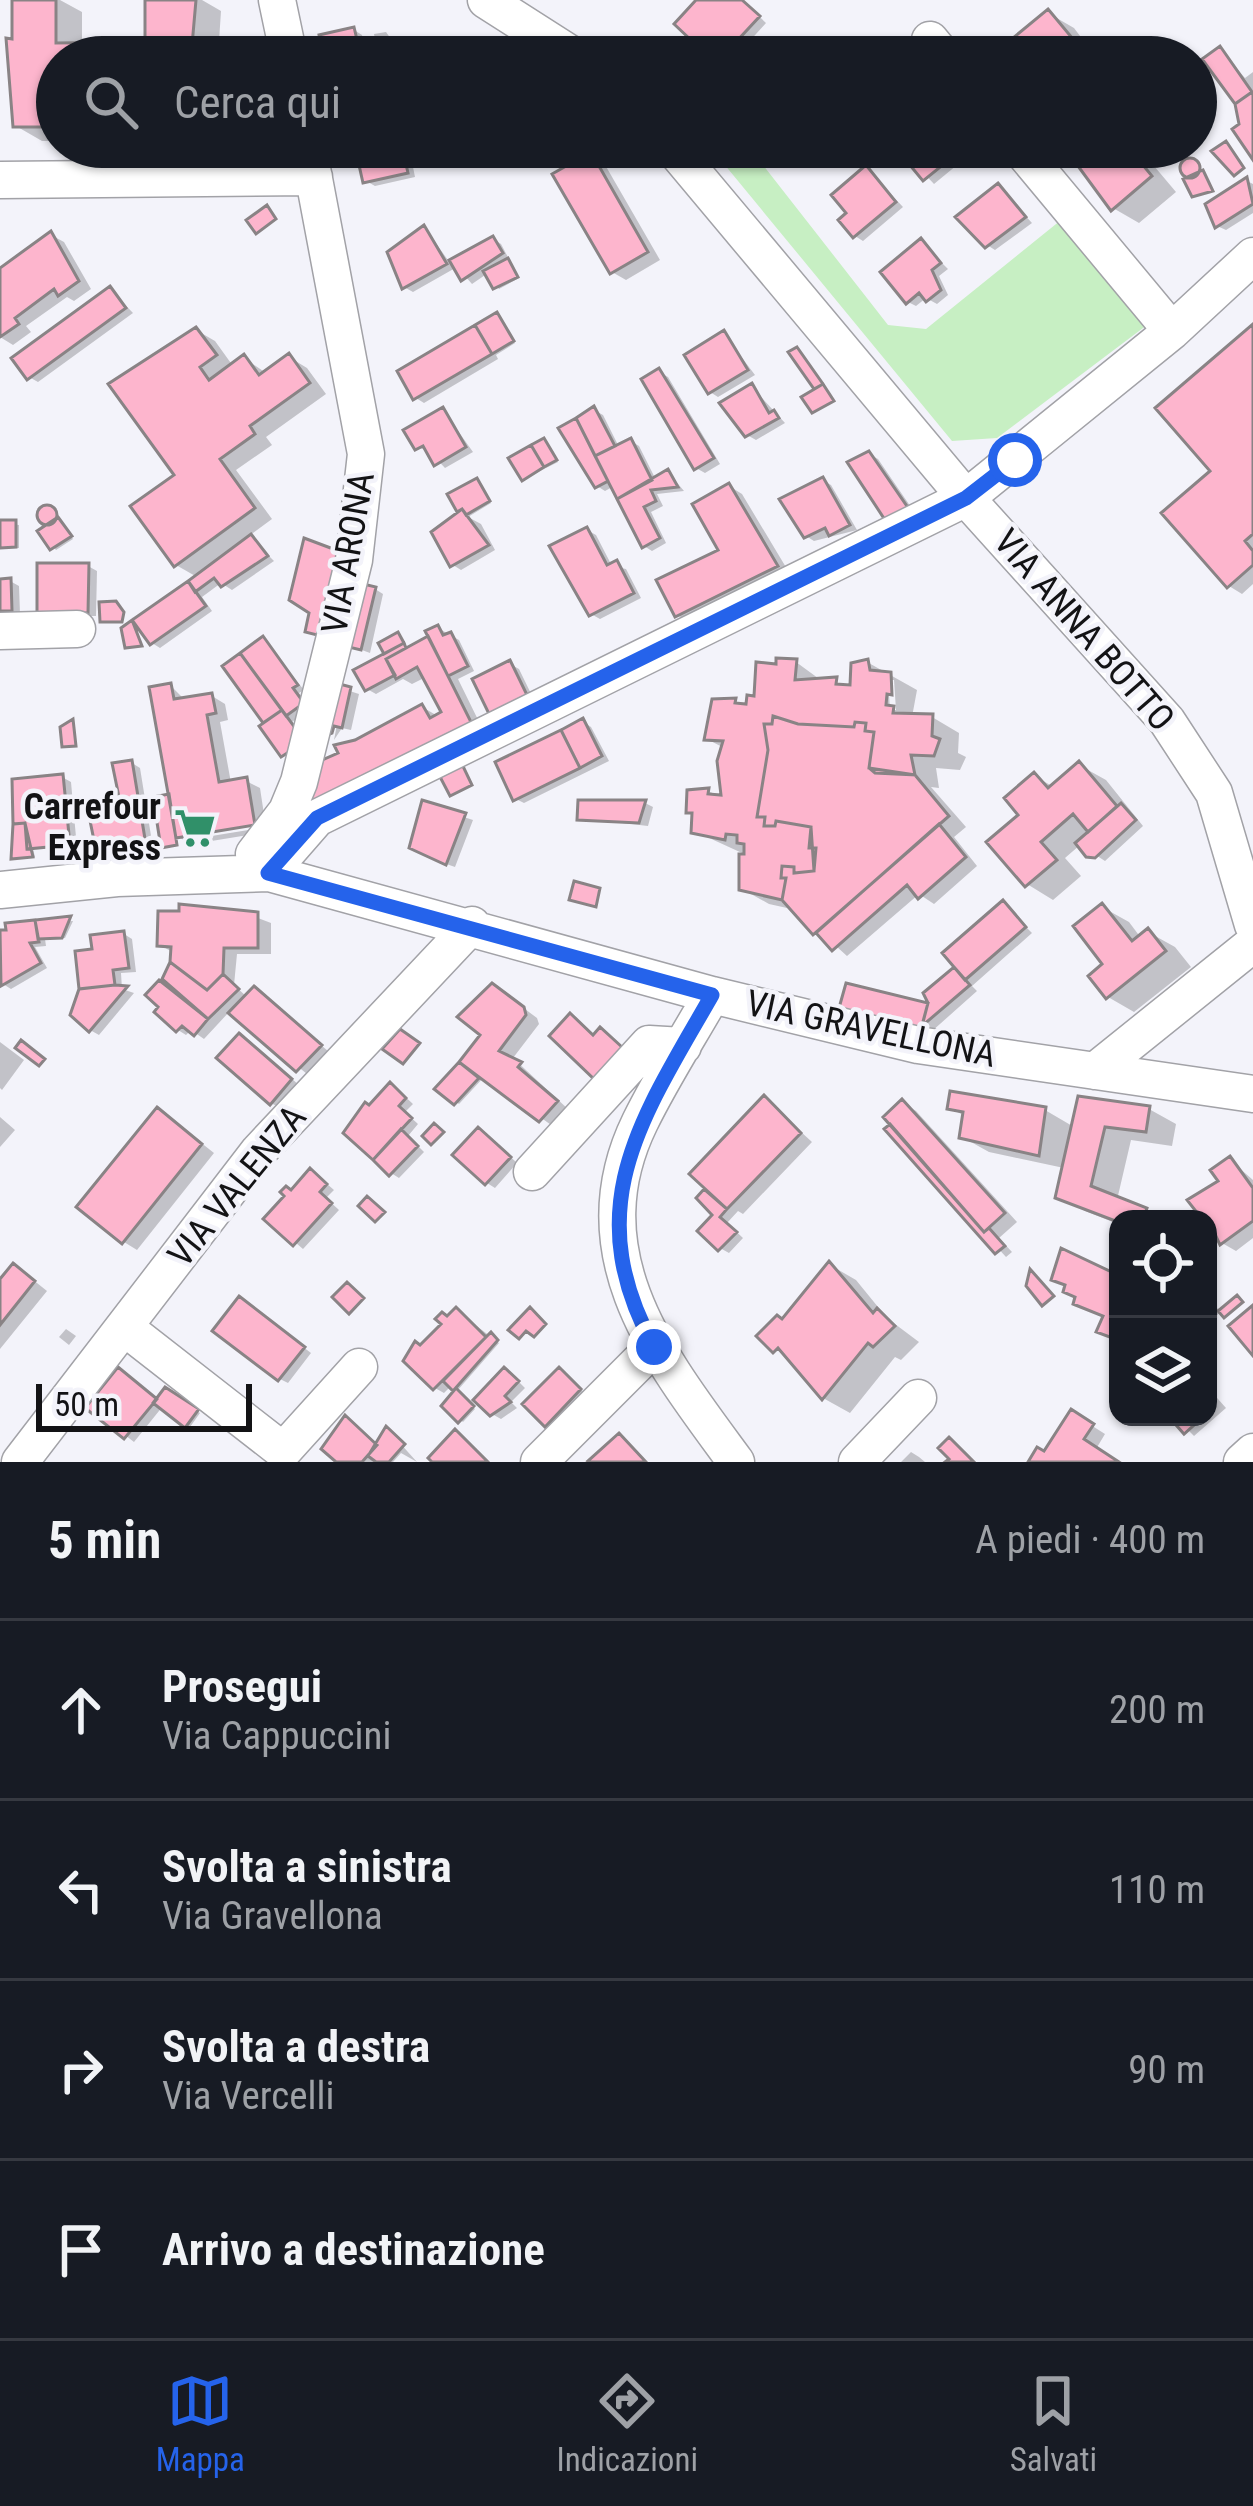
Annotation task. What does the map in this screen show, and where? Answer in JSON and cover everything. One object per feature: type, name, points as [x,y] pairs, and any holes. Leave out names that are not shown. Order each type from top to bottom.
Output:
[{"type":"street","points":[[277,0],[285,36]]},
{"type":"street","points":[[486,0],[542,36]]},
{"type":"street","points":[[0,180],[207,168]]},
{"type":"street","name":"VIA ARONA","points":[[255,872],[299,782],[353,560],[366,454],[312,168]]},
{"type":"street","name":"VIA ANNA BOTTO","points":[[691,168],[966,498],[1167,721],[1214,793],[1253,925]]},
{"type":"street","points":[[1036,168],[1172,331]]},
{"type":"street","points":[[255,872],[317,818],[966,498],[1172,331],[1253,256]]},
{"type":"street","points":[[0,631],[77,629]]},
{"type":"street","name":"VIA GRAVELLONA","points":[[0,890],[255,872],[472,926],[712,995],[918,1045],[1253,1094]]},
{"type":"street","name":"VIA VALENZA","points":[[20,1462],[259,1151],[472,926]]},
{"type":"street","points":[[1095,1071],[1253,944]]},
{"type":"street","points":[[712,995],[638,1126],[621,1188],[624,1279],[654,1347],[736,1462]]},
{"type":"street","points":[[532,1172],[650,1044],[683,1046]]},
{"type":"street","points":[[124,1327],[283,1451],[359,1367]]},
{"type":"street","points":[[539,1462],[654,1347]]},
{"type":"street","points":[[857,1462],[918,1399]]},
{"type":"street","points":[[1242,1462],[1253,1452]]},
{"type":"green space","points":[[727,168],[765,168],[888,325],[926,329],[1061,220],[1147,325],[997,438],[952,441]]},
{"type":"building","points":[[12,0],[56,0],[56,36],[36,36],[36,127],[13,127],[6,38],[12,39]]},
{"type":"building","points":[[145,0],[196,0],[193,36],[145,36]]},
{"type":"building","points":[[696,0],[742,0],[760,16],[741,36],[687,36],[674,24]]},
{"type":"building","points":[[1048,9],[1070,36],[1015,36]]},
{"type":"building","points":[[354,27],[356,36],[319,36]]},
{"type":"building","points":[[1220,46],[1252,92],[1235,104],[1217,79]]},
{"type":"building","points":[[1252,92],[1253,160],[1232,129],[1239,124],[1235,104]]},
{"type":"building","points":[[1226,141],[1244,168],[1234,176],[1217,158],[1217,147]]},
{"type":"building","points":[[360,168],[407,168],[408,173],[363,183]]},
{"type":"building","points":[[563,168],[600,168],[648,252],[610,274],[552,174]]},
{"type":"building","points":[[868,168],[896,202],[853,238],[838,220],[846,213],[831,195]]},
{"type":"building","points":[[912,168],[939,168],[923,181]]},
{"type":"building","points":[[1079,168],[1145,168],[1152,176],[1111,211]]},
{"type":"building","points":[[1180,168],[1200,168],[1190,178]]},
{"type":"building","points":[[1203,170],[1213,191],[1192,197],[1183,179]]},
{"type":"building","points":[[1247,177],[1253,204],[1215,228],[1205,204]]},
{"type":"building","points":[[998,183],[1026,217],[985,248],[955,217]]},
{"type":"building","points":[[267,205],[276,219],[256,234],[246,220]]},
{"type":"building","points":[[424,225],[447,264],[402,289],[387,252]]},
{"type":"building","points":[[51,231],[79,281],[58,296],[54,289],[15,318],[19,324],[0,337],[0,268]]},
{"type":"building","points":[[493,236],[503,253],[461,281],[449,260]]},
{"type":"building","points":[[921,238],[941,263],[932,270],[941,290],[926,302],[919,293],[906,304],[880,272]]},
{"type":"building","points":[[508,258],[518,277],[493,289],[483,271]]},
{"type":"building","points":[[110,286],[126,308],[27,380],[11,358]]},
{"type":"building","points":[[497,312],[514,341],[492,354],[475,325]]},
{"type":"building","points":[[1253,324],[1253,534],[1245,541],[1253,551],[1253,565],[1227,588],[1161,513],[1210,471],[1155,408]]},
{"type":"building","points":[[475,325],[492,354],[413,400],[397,371]]},
{"type":"building","points":[[196,327],[217,355],[200,367],[209,380],[244,354],[259,375],[289,353],[310,383],[250,426],[255,434],[220,459],[255,508],[174,567],[130,506],[174,475],[108,384]]},
{"type":"building","points":[[724,330],[748,370],[708,394],[684,355]]},
{"type":"building","points":[[797,347],[823,384],[814,389],[788,352]]},
{"type":"building","points":[[659,368],[714,458],[694,470],[641,379]]},
{"type":"building","points":[[752,383],[769,413],[774,410],[779,418],[745,437],[719,403]]},
{"type":"building","points":[[823,384],[834,401],[812,413],[801,397]]},
{"type":"building","points":[[594,406],[615,446],[595,456],[576,418]]},
{"type":"building","points":[[443,407],[466,447],[434,466],[423,446],[415,450],[403,430]]},
{"type":"building","points":[[576,418],[608,481],[595,488],[558,428]]},
{"type":"building","points":[[544,438],[557,460],[544,467],[531,445]]},
{"type":"building","points":[[631,438],[652,480],[617,499],[595,456]]},
{"type":"building","points":[[531,445],[544,467],[522,481],[508,458]]},
{"type":"building","points":[[869,451],[911,512],[887,523],[847,462]]},
{"type":"building","points":[[668,469],[678,487],[651,490],[656,501],[644,507],[660,538],[642,548],[617,499]]},
{"type":"building","points":[[823,477],[850,525],[829,536],[825,528],[804,538],[779,499]]},
{"type":"building","points":[[477,478],[490,501],[466,515],[462,509],[457,512],[447,494]]},
{"type":"building","points":[[729,483],[778,566],[675,617],[656,580],[718,550],[692,504]]},
{"type":"building","points":[[47,505],[57,515],[47,525],[37,515]]},
{"type":"building","points":[[462,509],[489,545],[450,567],[431,532]]},
{"type":"building","points":[[58,517],[72,536],[50,550],[37,531]]},
{"type":"building","points":[[0,520],[16,520],[16,547],[0,548]]},
{"type":"building","points":[[587,527],[607,565],[617,560],[634,593],[589,616],[549,546]]},
{"type":"building","points":[[251,534],[268,556],[221,587],[214,578],[195,592],[188,581]]},
{"type":"building","points":[[304,538],[344,553],[325,637],[305,632],[309,613],[289,600]]},
{"type":"building","points":[[37,563],[89,563],[88,613],[37,613]]},
{"type":"building","points":[[11,578],[12,611],[0,611],[0,579]]},
{"type":"building","points":[[188,581],[206,606],[150,645],[132,620]]},
{"type":"building","points":[[355,582],[376,587],[361,650],[340,645]]},
{"type":"building","points":[[116,601],[124,612],[122,622],[100,622],[99,602]]},
{"type":"building","points":[[132,620],[142,646],[125,648],[121,628]]},
{"type":"building","points":[[438,625],[443,635],[451,632],[468,666],[448,676],[425,631]]},
{"type":"building","points":[[398,632],[404,643],[384,654],[378,643]]},
{"type":"building","points":[[263,636],[298,685],[293,688],[304,703],[286,716],[240,653]]},
{"type":"building","points":[[428,636],[473,726],[310,807],[313,764],[338,753],[334,745],[355,740],[422,704],[430,718],[441,712],[417,667],[396,679],[386,659]]},
{"type":"building","points":[[404,643],[406,648],[386,659],[395,675],[365,691],[353,670]]},
{"type":"building","points":[[240,653],[282,710],[263,723],[222,666]]},
{"type":"building","points":[[776,658],[797,659],[795,680],[837,677],[836,684],[850,685],[851,663],[868,659],[870,670],[891,672],[892,695],[887,694],[886,705],[894,706],[893,713],[933,714],[932,736],[940,739],[934,756],[911,755],[915,775],[875,773],[869,768],[874,732],[865,731],[866,723],[855,722],[854,727],[798,724],[773,716],[772,724],[764,724],[768,750],[757,817],[765,817],[764,826],[775,826],[776,821],[811,827],[809,848],[816,848],[814,871],[794,873],[794,867],[782,866],[781,878],[786,878],[782,900],[739,890],[739,854],[744,854],[744,844],[737,843],[737,835],[726,834],[725,840],[691,833],[692,813],[686,813],[687,790],[709,788],[708,794],[721,795],[717,761],[723,741],[704,740],[712,699],[736,698],[735,703],[746,704],[747,695],[754,696],[756,662],[776,664]]},
{"type":"building","points":[[510,660],[529,699],[491,718],[472,679]]},
{"type":"building","points":[[332,682],[351,687],[342,728],[334,726],[332,733],[319,738]]},
{"type":"building","points":[[171,683],[174,699],[212,693],[216,713],[207,715],[219,782],[247,777],[255,825],[176,838],[149,687]]},
{"type":"building","points":[[282,710],[296,729],[292,750],[281,757],[259,726]]},
{"type":"building","points":[[773,716],[798,724],[854,727],[855,722],[866,723],[865,731],[874,732],[869,768],[915,775],[949,816],[813,935],[782,900],[786,878],[781,878],[782,866],[794,867],[794,873],[814,871],[811,827],[776,821],[775,826],[764,826],[765,817],[757,817],[768,750],[764,724],[772,724]]},
{"type":"building","points":[[583,718],[602,756],[580,768],[561,730]]},
{"type":"building","points":[[73,719],[76,746],[62,747],[60,727]]},
{"type":"building","points":[[561,730],[580,768],[513,801],[495,762]]},
{"type":"building","points":[[132,760],[146,845],[96,850],[87,806],[120,802],[112,763]]},
{"type":"building","points":[[1079,761],[1117,806],[1088,832],[1073,814],[1041,842],[1057,860],[1025,887],[986,842],[1018,815],[1004,798],[1034,772],[1048,788]]},
{"type":"building","points":[[461,762],[472,785],[450,796],[438,773]]},
{"type":"building","points":[[63,774],[70,845],[27,849],[25,823],[13,824],[12,779]]},
{"type":"building","points":[[169,794],[177,845],[161,848],[153,797]]},
{"type":"building","points":[[422,800],[466,813],[446,865],[409,848]]},
{"type":"building","points":[[578,800],[646,800],[639,823],[577,820]]},
{"type":"building","points":[[1121,803],[1136,820],[1095,858],[1086,857],[1075,843]]},
{"type":"building","points":[[25,823],[33,857],[11,859],[13,824]]},
{"type":"building","points":[[939,824],[966,857],[918,899],[907,885],[832,951],[816,933]]},
{"type":"building","points":[[574,881],[600,888],[596,907],[569,900]]},
{"type":"building","points":[[1003,900],[1026,927],[965,980],[942,953]]},
{"type":"building","points":[[1102,903],[1132,941],[1148,928],[1166,951],[1106,999],[1088,976],[1102,964],[1073,926]]},
{"type":"building","points":[[179,904],[258,912],[258,948],[224,948],[223,974],[207,990],[170,962],[171,947],[157,946],[158,911],[179,911]]},
{"type":"building","points":[[71,916],[62,938],[38,939],[35,920]]},
{"type":"building","points":[[35,920],[39,942],[30,943],[41,963],[1,986],[0,930],[6,930],[5,923]]},
{"type":"building","points":[[124,931],[129,968],[113,970],[115,985],[79,989],[75,951],[92,949],[90,935]]},
{"type":"building","points":[[170,962],[207,990],[223,974],[239,989],[208,1019],[162,979]]},
{"type":"building","points":[[954,967],[970,985],[922,1026],[928,1003],[923,993]]},
{"type":"building","points":[[159,980],[208,1019],[194,1036],[182,1026],[176,1032],[154,1012],[158,1007],[145,995]]},
{"type":"building","points":[[492,983],[524,1007],[526,1015],[499,1051],[522,1062],[518,1067],[558,1101],[539,1122],[459,1062],[480,1035],[457,1017]]},
{"type":"building","points":[[846,983],[928,1003],[921,1029],[839,1008]]},
{"type":"building","points":[[128,986],[89,1032],[70,1015],[79,989]]},
{"type":"building","points":[[254,986],[322,1045],[296,1072],[228,1013]]},
{"type":"building","points":[[570,1013],[593,1035],[600,1027],[623,1048],[594,1079],[549,1036]]},
{"type":"building","points":[[400,1029],[420,1043],[403,1064],[382,1049]]},
{"type":"building","points":[[239,1033],[292,1079],[270,1105],[216,1058]]},
{"type":"building","points":[[21,1040],[45,1059],[39,1066],[15,1048]]},
{"type":"building","points":[[459,1062],[479,1078],[454,1105],[434,1089]]},
{"type":"building","points":[[390,1082],[406,1098],[399,1106],[412,1118],[373,1160],[343,1133],[365,1102],[369,1105]]},
{"type":"building","points":[[950,1091],[1046,1107],[1039,1156],[959,1138],[963,1112],[947,1109]]},
{"type":"building","points":[[764,1095],[801,1133],[727,1209],[689,1174]]},
{"type":"building","points":[[1078,1096],[1150,1106],[1146,1132],[1105,1127],[1091,1186],[1146,1210],[1109,1210],[1109,1219],[1055,1198]]},
{"type":"building","points":[[902,1099],[1005,1213],[984,1232],[883,1117]]},
{"type":"building","points":[[157,1107],[202,1144],[122,1244],[76,1207]]},
{"type":"building","points":[[434,1123],[444,1132],[431,1145],[422,1136]]},
{"type":"building","points":[[890,1124],[984,1232],[989,1228],[1005,1246],[995,1254],[884,1129]]},
{"type":"building","points":[[478,1127],[511,1157],[485,1185],[452,1155]]},
{"type":"building","points":[[401,1129],[418,1146],[389,1176],[373,1160]]},
{"type":"building","points":[[1230,1156],[1253,1188],[1253,1221],[1220,1245],[1217,1210],[1195,1210],[1187,1200],[1218,1181],[1210,1170]]},
{"type":"building","points":[[310,1168],[327,1184],[320,1192],[332,1203],[293,1246],[263,1219],[284,1196],[280,1192],[286,1186],[291,1190]]},
{"type":"building","points":[[704,1189],[727,1209],[720,1217],[737,1232],[718,1251],[697,1231],[712,1215],[696,1198]]},
{"type":"building","points":[[367,1196],[385,1212],[375,1222],[358,1206]]},
{"type":"building","points":[[1061,1248],[1109,1271],[1109,1337],[1096,1332],[1103,1316],[1073,1304],[1075,1297],[1063,1292],[1065,1285],[1051,1280]]},
{"type":"building","points":[[829,1261],[873,1313],[877,1308],[895,1326],[873,1347],[868,1343],[822,1400],[778,1348],[773,1353],[756,1336],[777,1315],[782,1319]]},
{"type":"building","points":[[13,1263],[35,1281],[0,1325],[0,1279]]},
{"type":"building","points":[[1030,1269],[1054,1296],[1042,1306],[1026,1286]]},
{"type":"building","points":[[347,1282],[364,1298],[349,1314],[332,1297]]},
{"type":"building","points":[[1237,1295],[1243,1302],[1224,1318],[1218,1311]]},
{"type":"building","points":[[239,1296],[305,1347],[278,1381],[212,1331]]},
{"type":"building","points":[[1253,1305],[1253,1356],[1228,1326]]},
{"type":"building","points":[[456,1307],[486,1337],[433,1390],[403,1361],[415,1341],[420,1345],[441,1324],[435,1319]]},
{"type":"building","points":[[530,1307],[546,1324],[534,1337],[526,1331],[519,1339],[508,1330]]},
{"type":"building","points":[[491,1332],[498,1340],[453,1391],[443,1381]]},
{"type":"building","points":[[118,1367],[157,1399],[124,1439],[85,1408]]},
{"type":"building","points":[[504,1367],[519,1381],[505,1396],[511,1402],[490,1416],[473,1400]]},
{"type":"building","points":[[559,1367],[581,1389],[545,1427],[522,1404]]},
{"type":"building","points":[[165,1387],[199,1409],[185,1428],[153,1403]]},
{"type":"building","points":[[456,1388],[474,1406],[458,1423],[441,1406]]},
{"type":"building","points":[[1071,1409],[1094,1424],[1084,1439],[1119,1462],[1028,1462],[1037,1447],[1044,1451]]},
{"type":"building","points":[[345,1415],[377,1445],[362,1462],[336,1462],[321,1449]]},
{"type":"building","points":[[386,1426],[405,1444],[389,1462],[376,1462],[368,1456]]},
{"type":"building","points":[[455,1429],[488,1462],[432,1462],[428,1458]]},
{"type":"building","points":[[619,1433],[646,1462],[588,1461]]},
{"type":"building","points":[[949,1437],[974,1462],[945,1462],[949,1459],[938,1448]]},
{"type":"place","name":"Carrefour Express","points":[[195,828]]},
{"type":"route","points":[[654,1347],[624,1279],[621,1188],[638,1126],[712,995],[268,873],[317,818],[966,498],[1015,460]]}]
